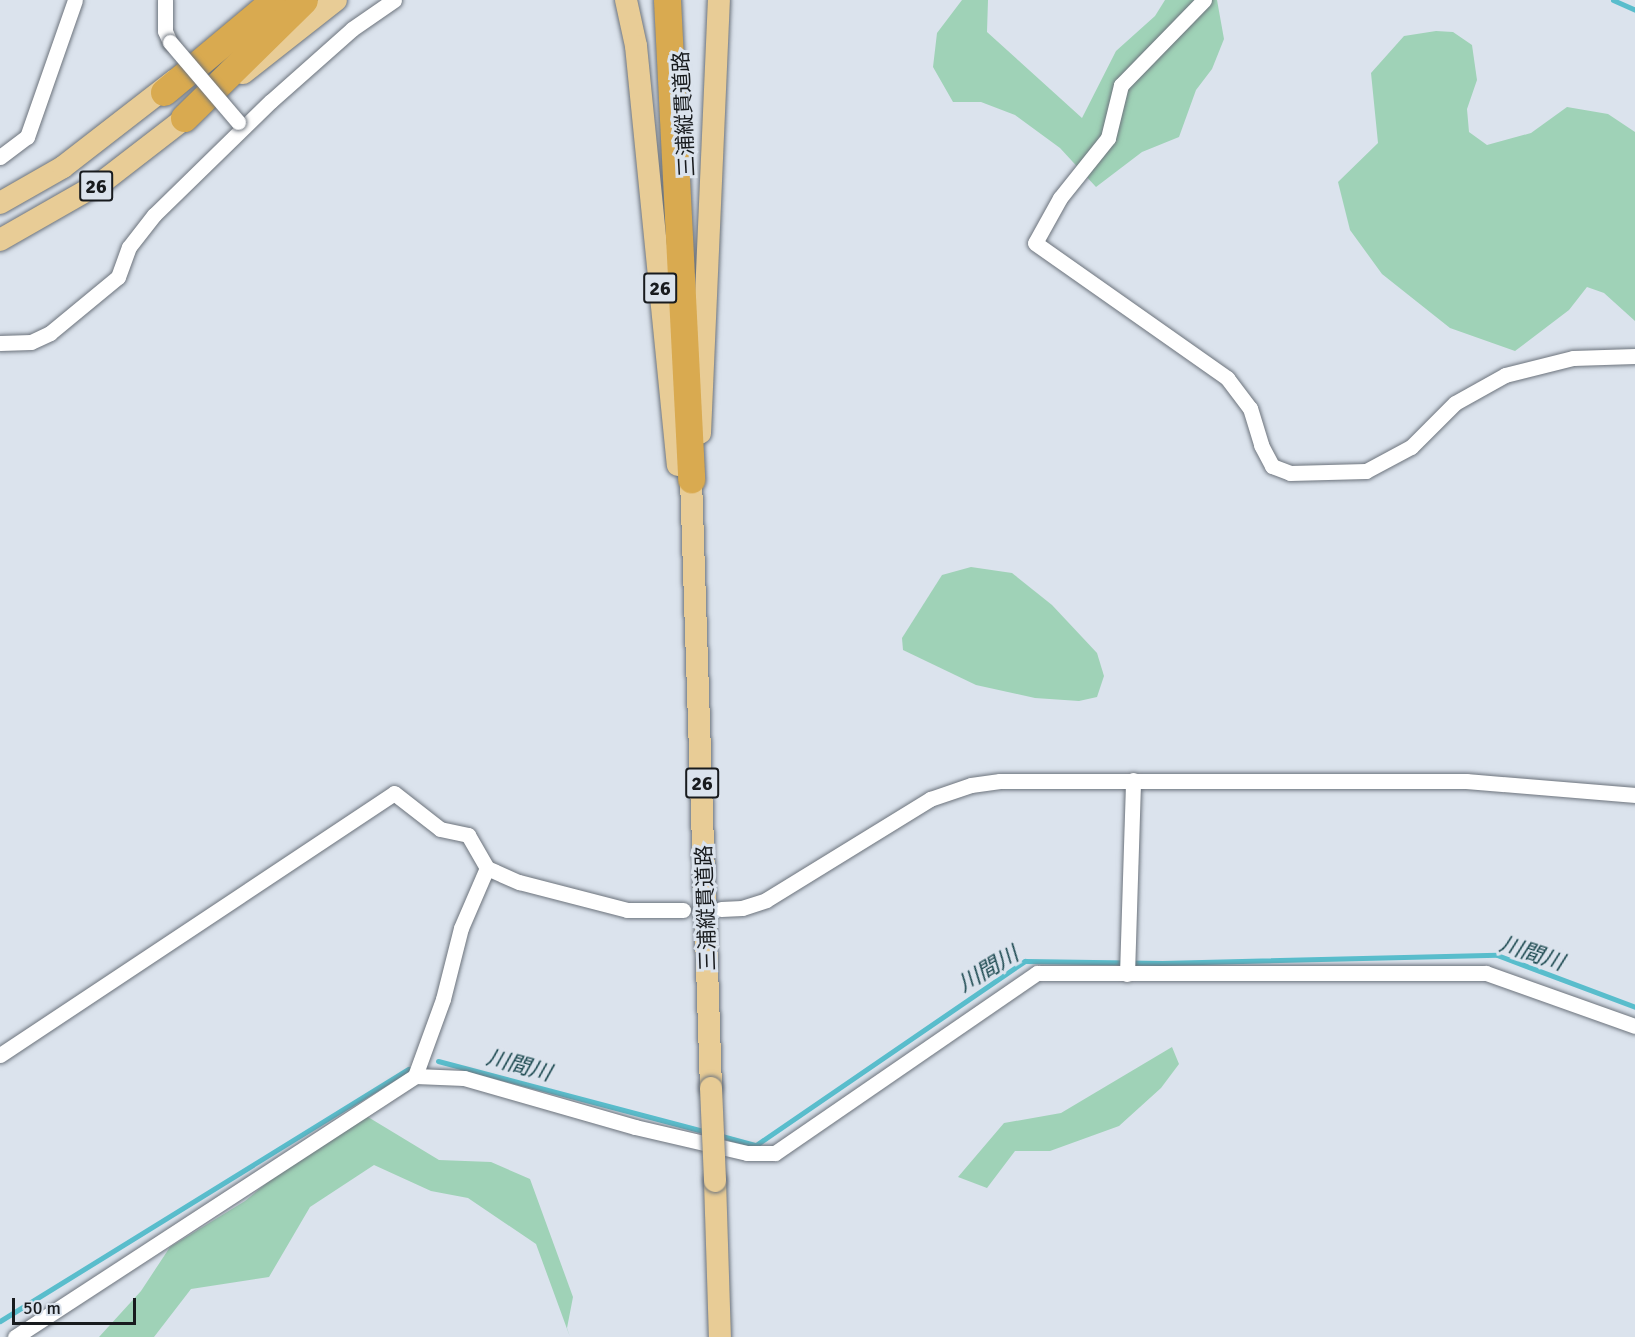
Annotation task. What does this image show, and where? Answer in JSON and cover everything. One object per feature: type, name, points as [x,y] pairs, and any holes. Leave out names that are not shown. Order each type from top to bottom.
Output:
[{"type":"highway","name":"26","points":[[164,92],[274,0]]},
{"type":"highway","name":"26","points":[[184,118],[304,0]]},
{"type":"highway","name":"三浦縦貫道路","points":[[667,0],[683,228]]},
{"type":"highway","name":"三浦縦貫道路","points":[[679,0],[683,228]]},
{"type":"highway","name":"26","points":[[683,228],[691,478]]},
{"type":"main road","points":[[164,92],[262,0]]},
{"type":"main road","name":"26","points":[[0,240],[105,180],[336,0]]},
{"type":"main road","name":"26","points":[[626,0],[636,46],[682,504],[696,576]]},
{"type":"main road","points":[[695,546],[719,0]]},
{"type":"main road","name":"26","points":[[0,203],[63,167],[164,92]]},
{"type":"main road","name":"三浦縦貫道路","points":[[691,478],[720,1337]]},
{"type":"street","points":[[0,157],[27,137],[75,0]]},
{"type":"street","points":[[165,0],[165,31],[170,42],[240,125]]},
{"type":"street","points":[[0,343],[31,342],[50,333],[118,277],[129,247],[154,215],[240,125],[352,29],[394,0]]},
{"type":"street","points":[[1204,0],[1120,85],[1108,138],[1060,198],[1035,243],[1227,378],[1250,408],[1272,466],[1290,473],[1366,471],[1412,447],[1455,403],[1505,375],[1573,358],[1635,357]]},
{"type":"street","points":[[1127,971],[1133,780]]},
{"type":"street","points":[[721,909],[742,908],[765,900],[930,799],[971,785],[1000,781],[1466,781],[1635,795]]},
{"type":"street","points":[[0,1054],[394,793],[440,829],[468,835],[487,868],[519,882],[627,910],[684,910]]},
{"type":"street","points":[[415,1076],[443,999],[461,928],[487,868]]},
{"type":"street","points":[[15,1337],[415,1076],[464,1078],[635,1127],[747,1154],[775,1153],[1037,973],[1127,971],[1486,974],[1635,1026]]},
{"type":"green space","points":[[962,0],[988,0],[987,32],[1082,118],[1116,51],[1155,16],[1165,0],[1217,0],[1224,39],[1212,69],[1196,90],[1179,137],[1142,152],[1096,187],[1060,148],[1015,115],[981,102],[953,102],[933,67],[937,33]]},
{"type":"green space","points":[[1436,31],[1453,32],[1472,45],[1477,80],[1467,109],[1469,132],[1487,145],[1531,133],[1567,107],[1608,114],[1635,132],[1635,321],[1604,293],[1587,287],[1569,310],[1515,351],[1450,328],[1382,274],[1350,230],[1338,182],[1378,143],[1371,73],[1404,36]]},
{"type":"green space","points":[[971,567],[1012,573],[1052,605],[1097,653],[1104,676],[1097,697],[1079,701],[1035,698],[976,685],[903,650],[902,638],[942,575]]},
{"type":"green space","points":[[1172,1047],[1179,1064],[1161,1088],[1119,1126],[1050,1151],[1015,1151],[987,1188],[958,1177],[1004,1123],[1061,1113]]},
{"type":"green space","points":[[368,1117],[439,1160],[491,1162],[530,1179],[573,1297],[567,1328],[570,1337],[536,1244],[468,1198],[431,1191],[374,1165],[310,1207],[269,1277],[191,1289],[154,1337],[99,1337],[141,1291],[170,1247],[245,1201],[318,1141]]},
{"type":"waterway","points":[[1613,0],[1635,10]]},
{"type":"waterway","name":"川間川","points":[[718,1135],[756,1145],[1025,961],[1162,963],[1497,955],[1635,1007]]},
{"type":"waterway","name":"川間川","points":[[438,1061],[706,1132]]},
{"type":"waterway","name":"川間川","points":[[0,1321],[408,1069]]}]
